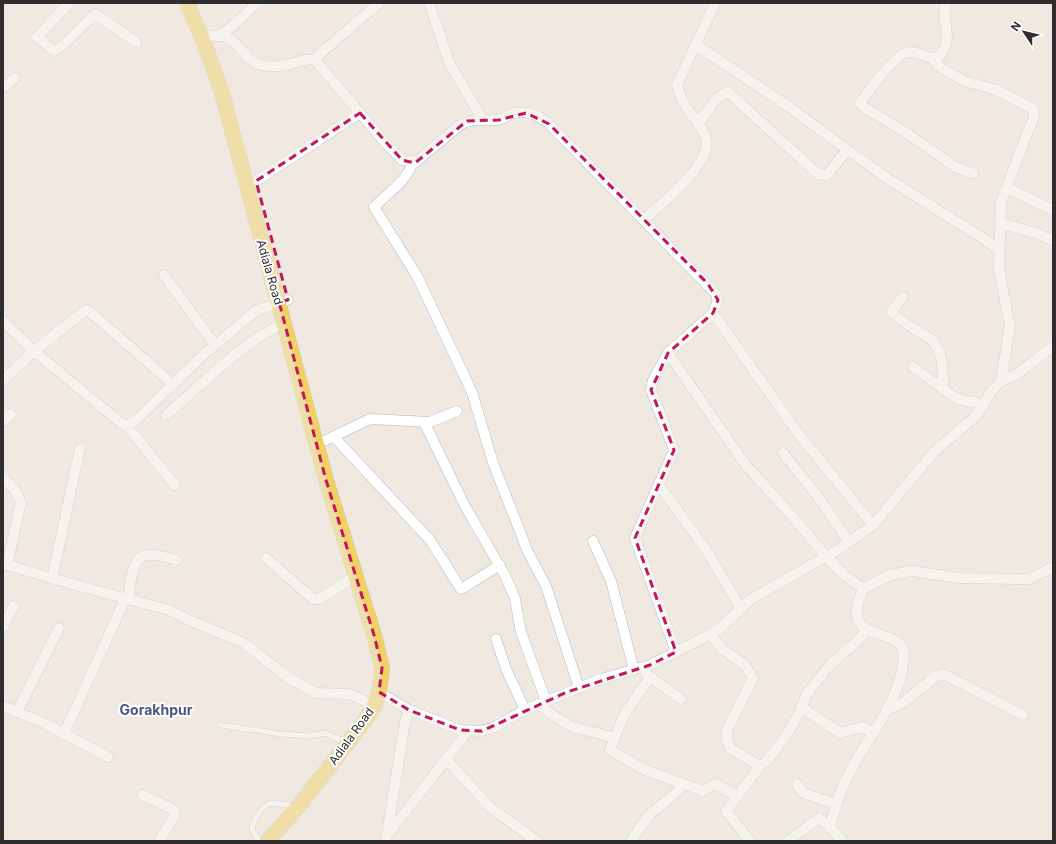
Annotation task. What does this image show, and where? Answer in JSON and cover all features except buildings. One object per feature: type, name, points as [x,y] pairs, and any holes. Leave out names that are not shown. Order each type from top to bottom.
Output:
[{"type":"main road","name":"Adiala Road","points":[[187,3],[206,48],[222,93],[284,301],[330,438],[345,545]]},
{"type":"main road","name":"Adiala Road","points":[[198,3],[216,36],[232,90],[256,181],[284,301],[284,323],[326,480],[382,668],[377,698],[347,743],[298,807],[268,841]]},
{"type":"street","points":[[216,36],[236,24],[257,3]]},
{"type":"street","points":[[216,36],[233,40],[251,60],[259,65],[276,67],[314,59],[379,3]]},
{"type":"street","points":[[429,3],[449,62],[482,119]]},
{"type":"street","points":[[644,220],[693,173],[704,157],[708,145],[706,137],[685,105],[676,86],[715,3]]},
{"type":"street","points":[[945,3],[945,25],[948,40],[946,48],[938,58],[932,59],[912,52],[903,53],[882,74],[860,103],[957,168],[973,173]]},
{"type":"street","points":[[64,5],[37,37],[54,51],[62,46],[94,14],[136,42]]},
{"type":"street","points":[[696,45],[789,107],[885,177],[981,237],[999,250]]},
{"type":"street","points":[[314,59],[402,160],[416,162],[460,125],[482,119],[499,120],[518,113],[530,113],[545,120],[715,293],[718,300],[713,313],[668,353],[659,366],[651,390],[673,446],[669,463],[635,538],[676,652]]},
{"type":"street","points":[[932,59],[936,65],[956,77],[974,85],[997,90],[1033,109],[1034,116],[1002,202],[999,269],[1010,327],[1001,382]]},
{"type":"street","points":[[3,88],[15,78]]},
{"type":"street","points":[[698,124],[716,99],[728,92],[818,174],[827,176],[848,150]]},
{"type":"street","points":[[256,181],[360,113]]},
{"type":"street","points":[[413,162],[409,174],[404,180],[374,207],[417,276],[472,392],[493,463],[528,552],[546,586],[579,688]]},
{"type":"street","points":[[1007,188],[1053,210]]},
{"type":"street","points":[[1000,223],[1036,233],[1053,241]]},
{"type":"street","points":[[164,275],[215,345]]},
{"type":"street","points":[[903,297],[893,309],[892,314],[923,333],[938,347],[943,366],[943,389]]},
{"type":"street","points":[[127,426],[137,419],[215,345],[258,310],[284,301]]},
{"type":"street","points":[[3,380],[34,350],[86,310],[173,384]]},
{"type":"street","points":[[713,313],[800,436],[873,525]]},
{"type":"street","points":[[3,321],[34,350],[121,423],[127,426],[175,485]]},
{"type":"street","points":[[166,415],[249,344],[270,329],[284,323]]},
{"type":"street","points":[[3,478],[16,490],[21,503],[5,564],[169,610],[244,643],[290,679],[316,692],[349,694],[377,698],[460,730],[482,731],[492,728],[542,702],[579,688],[650,665],[711,634],[718,630],[751,598],[849,542],[873,525],[934,452],[978,415],[991,392],[1001,382],[1017,374],[1053,346]]},
{"type":"street","points":[[668,353],[745,464],[843,574],[863,588]]},
{"type":"street","points":[[913,367],[957,399],[984,404]]},
{"type":"street","points":[[457,411],[430,422],[370,419],[330,438],[430,540],[461,589],[500,565]]},
{"type":"street","points":[[3,422],[11,414]]},
{"type":"street","points":[[424,422],[465,506],[500,565],[515,599],[520,632],[542,702],[553,716],[576,728],[594,731],[614,738]]},
{"type":"street","points":[[52,578],[80,449]]},
{"type":"street","points":[[783,453],[819,498],[849,542]]},
{"type":"street","points":[[659,485],[707,551],[741,609]]},
{"type":"street","points":[[593,541],[611,582],[637,669],[681,699]]},
{"type":"street","points":[[64,734],[127,598],[136,561],[141,557],[148,555],[176,560]]},
{"type":"street","points":[[266,558],[313,599],[320,599],[355,576]]},
{"type":"street","points":[[830,827],[836,804],[851,769],[887,710],[901,680],[904,655],[902,649],[894,639],[867,630],[860,623],[857,616],[857,604],[863,588],[904,571],[921,571],[960,578],[1023,579],[1029,578],[1053,567]]},
{"type":"street","points":[[3,627],[14,606]]},
{"type":"street","points":[[17,712],[59,628]]},
{"type":"street","points":[[750,841],[726,814],[726,811],[760,766],[767,761],[779,746],[790,730],[806,695],[829,666],[867,630]]},
{"type":"street","points":[[711,634],[721,648],[745,665],[754,678],[727,730],[727,736],[731,749],[760,766]]},
{"type":"street","points":[[496,639],[506,669],[525,710]]},
{"type":"street","points":[[887,710],[904,702],[936,676],[943,674],[1023,715]]},
{"type":"street","points":[[650,677],[624,715],[610,750],[645,770],[682,784],[703,790],[717,784],[737,796]]},
{"type":"street","points":[[3,706],[64,734],[108,757]]},
{"type":"street","points":[[801,707],[840,733],[862,727],[873,733]]},
{"type":"street","points":[[387,838],[405,722],[409,710]]},
{"type":"street","points":[[387,838],[446,758],[468,731]]},
{"type":"street","points":[[446,758],[491,808],[537,841]]},
{"type":"street","points":[[631,841],[648,816],[677,792],[682,784]]},
{"type":"street","points":[[797,784],[803,793],[836,804]]},
{"type":"street","points":[[143,795],[172,809],[175,812],[174,817],[159,841]]},
{"type":"street","points":[[788,841],[819,818],[830,827],[842,841]]},
{"type":"lane","points":[[220,725],[282,734],[308,736],[325,734],[347,743]]},
{"type":"lane","points":[[259,841],[252,829],[254,820],[263,808],[271,803],[298,807]]},
{"type":"highlighted area","points":[[360,113],[402,160],[415,163],[467,121],[499,120],[526,113],[549,124],[708,284],[718,300],[713,313],[668,353],[651,390],[674,450],[635,538],[676,652],[650,665],[567,692],[482,731],[460,730],[409,710],[379,692],[382,668],[374,635],[326,480],[279,302],[288,300],[256,181]]},
{"type":"district","name":"Gorakhpur","points":[[156,709]]}]
